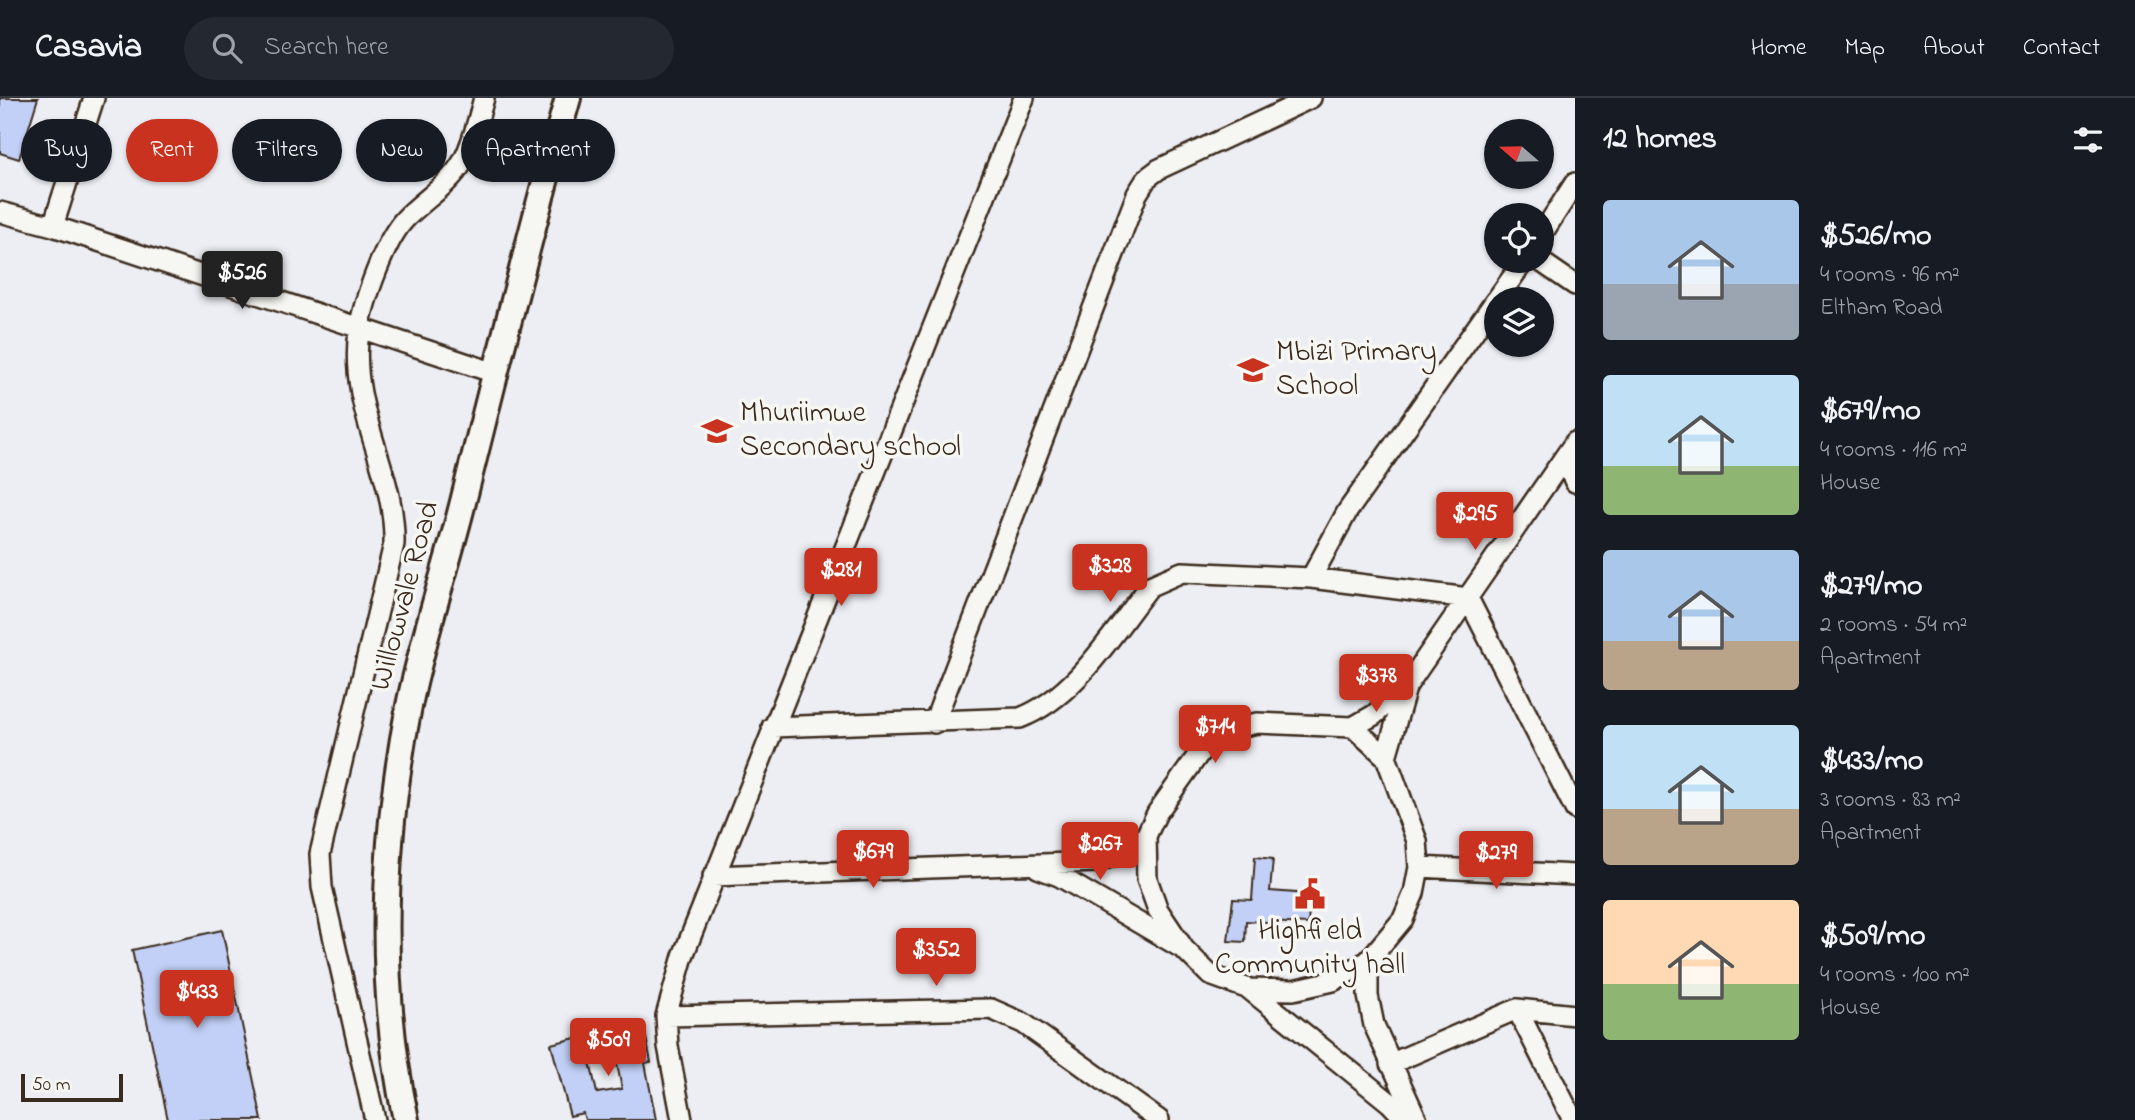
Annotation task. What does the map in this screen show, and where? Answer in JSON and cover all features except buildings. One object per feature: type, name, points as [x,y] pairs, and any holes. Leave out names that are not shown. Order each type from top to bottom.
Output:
[{"type":"main road","name":"Willowvale Road","points":[[406,1120],[391,1020],[385,943],[386,862],[393,799],[410,704],[568,98]]},
{"type":"street","points":[[53,226],[94,98]]},
{"type":"street","points":[[375,1120],[324,898],[320,854],[394,544],[392,506],[360,400],[357,366],[359,329],[390,240],[403,221],[451,178],[463,162],[484,98]]},
{"type":"street","points":[[682,1120],[668,1046],[666,1016],[683,957],[712,876],[1024,98]]},
{"type":"street","points":[[934,723],[1137,194],[1147,178],[1159,169],[1311,98]]},
{"type":"street","points":[[1554,215],[1575,183]]},
{"type":"street","points":[[0,212],[53,226],[495,373]]},
{"type":"street","points":[[1554,271],[1575,285]]},
{"type":"street","points":[[1311,578],[1347,512],[1484,318]]},
{"type":"street","points":[[712,876],[1032,866],[1097,862],[1128,851],[1146,836],[1157,813],[1203,748],[1222,732],[1237,725],[1257,723],[1353,727],[1374,715],[1408,684],[1570,450]]},
{"type":"street","points":[[1570,450],[1575,482]]},
{"type":"street","points":[[772,727],[1020,718],[1040,710],[1063,694],[1150,586],[1165,577],[1182,572],[1311,578],[1468,597]]},
{"type":"street","points":[[1468,597],[1575,809]]},
{"type":"street","points":[[1386,757],[1408,684]]},
{"type":"street","points":[[1146,836],[1147,879],[1158,910],[1184,950],[1210,975],[1249,989],[1293,990],[1333,981],[1368,961],[1403,919],[1414,893],[1419,867],[1418,841],[1386,757],[1353,727]]},
{"type":"street","points":[[1032,866],[1059,876],[1184,950]]},
{"type":"street","points":[[1419,867],[1575,875]]},
{"type":"street","points":[[1368,961],[1368,996],[1374,1025],[1417,1120]]},
{"type":"street","points":[[1249,989],[1390,1102],[1406,1120]]},
{"type":"street","points":[[666,1016],[991,1009],[1023,1023],[1159,1120]]},
{"type":"street","points":[[1390,1064],[1517,1009],[1575,1014]]},
{"type":"street","points":[[1517,1009],[1573,1120]]},
{"type":"place","name":"Mbizi Primary School","points":[[1253,370]]},
{"type":"place","name":"Mhuriimwe Secondary school","points":[[717,431]]},
{"type":"place","name":"Highfield Community hall","points":[[1310,894]]}]
